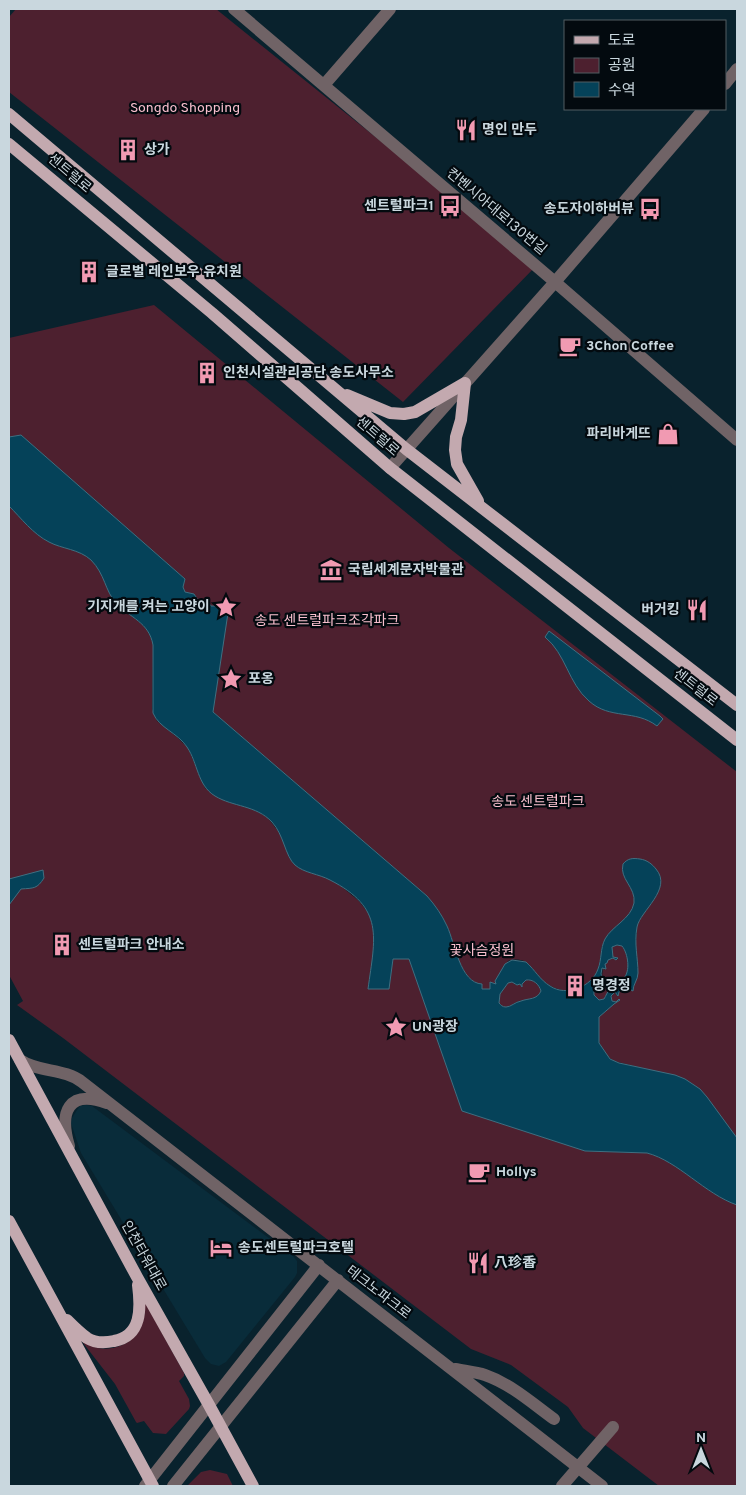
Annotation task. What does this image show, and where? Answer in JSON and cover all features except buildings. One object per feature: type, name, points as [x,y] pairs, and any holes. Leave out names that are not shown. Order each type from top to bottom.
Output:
[{"type":"main road","name":"센트럴로","points":[[9,114],[406,449],[737,706]]},
{"type":"main road","name":"센트럴로","points":[[9,144],[212,313],[390,468],[737,740]]},
{"type":"main road","points":[[336,390],[390,413],[404,414],[415,412],[465,383]]},
{"type":"main road","points":[[465,383],[461,420],[456,437],[457,464],[464,479],[483,508]]},
{"type":"main road","name":"인천타워대로","points":[[9,1040],[252,1486]]},
{"type":"main road","points":[[9,1221],[60,1313],[149,1484]]},
{"type":"main road","points":[[60,1313],[82,1333],[93,1340],[107,1343],[123,1339],[134,1330],[140,1314],[137,1277]]},
{"type":"street","name":"컨벤시아대로130번길","points":[[234,9],[555,282],[737,440]]},
{"type":"street","points":[[324,85],[390,9]]},
{"type":"street","points":[[726,83],[737,69]]},
{"type":"street","points":[[390,468],[555,282],[703,110]]},
{"type":"street","name":"테크노파크로","points":[[20,1060],[36,1068],[72,1075],[112,1104],[602,1486]]},
{"type":"street","name":"테크노파크로","points":[[72,1155],[64,1125],[66,1112],[72,1102],[84,1098],[112,1104]]},
{"type":"street","points":[[149,1484],[209,1404],[319,1265]]},
{"type":"street","points":[[173,1486],[338,1280]]},
{"type":"street","points":[[451,1368],[485,1375],[500,1381],[554,1419]]},
{"type":"street","points":[[562,1486],[613,1427]]},
{"type":"shaded area","points":[[80,1106],[92,1106],[293,1256],[297,1261],[295,1277],[226,1362],[219,1366],[211,1364],[205,1358],[81,1153],[71,1123]]},
{"type":"green space","name":"Songdo Shopping","points":[[16,9],[216,9],[536,266],[403,402],[9,92],[9,17]]},
{"type":"green space","name":"송도 센트럴파크","points":[[154,305],[449,548],[737,772],[737,1138],[700,1089],[685,1079],[614,1061],[601,1047],[598,1036],[599,1017],[616,1002],[611,1000],[613,992],[618,995],[623,988],[627,991],[629,989],[633,991],[638,968],[635,955],[637,926],[602,946],[600,963],[596,974],[588,983],[577,989],[564,990],[552,987],[541,980],[526,962],[512,960],[508,961],[496,980],[496,984],[493,984],[490,989],[482,989],[482,984],[468,977],[463,970],[445,922],[427,896],[213,712],[227,613],[217,604],[216,606],[211,606],[209,603],[200,603],[194,594],[185,592],[183,587],[185,579],[21,435],[9,437],[9,338]]},
{"type":"green space","points":[[9,506],[43,539],[76,551],[91,560],[103,575],[116,603],[148,631],[153,645],[152,709],[157,721],[188,748],[205,788],[231,803],[252,808],[268,818],[281,835],[290,859],[300,868],[320,874],[336,882],[359,901],[369,914],[373,924],[375,936],[373,953],[389,989],[393,959],[409,959],[463,1111],[585,1151],[647,1153],[659,1157],[725,1200],[737,1205],[737,1486],[659,1486],[583,1428],[568,1407],[511,1365],[471,1349],[17,1005],[23,1001],[9,975]]},
{"type":"green space","points":[[622,946],[626,954],[628,968],[626,976],[609,990],[604,999],[599,1000],[594,995],[595,986],[603,982],[604,978],[602,977],[605,963],[613,958],[617,960],[618,958],[613,957],[612,947]]},
{"type":"green space","points":[[526,980],[533,981],[539,986],[541,991],[537,997],[517,1002],[507,1007],[503,1007],[499,1003],[498,997],[508,983],[520,984],[522,987]]},
{"type":"green space","points":[[145,1302],[184,1373],[184,1376],[179,1381],[189,1399],[189,1409],[166,1434],[153,1433],[144,1421],[136,1422],[115,1384],[80,1339],[104,1349],[128,1342],[134,1338],[141,1328]]},
{"type":"green space","points":[[210,1470],[227,1474],[233,1486],[187,1486],[201,1472]]},
{"type":"water","points":[[21,435],[185,579],[183,587],[185,592],[194,594],[200,603],[209,603],[211,606],[216,606],[218,603],[228,613],[213,712],[427,896],[445,922],[463,970],[468,977],[482,984],[482,989],[490,989],[490,982],[496,984],[495,981],[505,964],[512,960],[526,962],[543,981],[563,991],[578,988],[590,981],[598,969],[605,939],[629,914],[634,903],[633,892],[623,874],[623,864],[629,860],[637,859],[647,861],[654,867],[660,877],[661,884],[654,900],[639,921],[637,927],[638,973],[633,991],[629,989],[626,991],[623,988],[618,996],[615,992],[611,996],[612,1001],[620,1000],[599,1017],[599,1043],[610,1059],[619,1063],[675,1075],[700,1089],[707,1097],[737,1138],[737,1205],[725,1200],[670,1163],[647,1153],[585,1151],[462,1111],[409,959],[393,959],[389,989],[368,989],[374,939],[368,913],[360,902],[348,891],[330,880],[295,865],[276,827],[266,816],[252,809],[222,800],[205,786],[187,747],[160,723],[153,713],[153,645],[148,631],[116,603],[109,593],[96,565],[91,560],[76,551],[43,539],[9,506],[9,437]],"holes":[[[622,946],[626,953],[628,962],[626,976],[611,987],[604,999],[599,1000],[594,995],[594,989],[604,981],[601,974],[602,968],[606,969],[605,964],[608,960],[613,958],[616,960],[618,958],[613,957],[612,947]],[[526,980],[533,981],[539,986],[541,991],[537,996],[508,1007],[499,1003],[500,994],[508,983],[520,984],[522,987]]]},
{"type":"water","points":[[549,631],[663,719],[657,726],[640,718],[605,711],[589,701],[576,686],[558,652],[545,637]]},
{"type":"water","points":[[43,870],[44,878],[39,884],[32,888],[21,889],[9,905],[9,879]]},
{"type":"place","name":"명인 만두","points":[[466,130]]},
{"type":"place","name":"상가","points":[[128,150]]},
{"type":"place","name":"센트럴파크1","points":[[450,206]]},
{"type":"place","name":"송도자이하버뷰","points":[[650,209]]},
{"type":"place","name":"글로벌 레인보우 유치원","points":[[89,272]]},
{"type":"place","name":"3Chon Coffee","points":[[570,346]]},
{"type":"place","name":"인천시설관리공단 송도사무소","points":[[207,373]]},
{"type":"place","name":"파리바게뜨","points":[[668,434]]},
{"type":"place","name":"국립세계문자박물관","points":[[331,570]]},
{"type":"place","name":"기지개를 켜는 고양이","points":[[226,607]]},
{"type":"place","name":"버거킹","points":[[697,610]]},
{"type":"place","name":"포옹","points":[[231,679]]},
{"type":"place","name":"센트럴파크 안내소","points":[[62,945]]},
{"type":"place","name":"명경정","points":[[575,986]]},
{"type":"place","name":"UN광장","points":[[396,1027]]},
{"type":"place","name":"Hollys","points":[[479,1172]]},
{"type":"place","name":"송도센트럴파크호텔","points":[[221,1248]]},
{"type":"place","name":"八珍香","points":[[478,1263]]},
{"type":"park label","name":"송도 센트럴파크조각파크","points":[[327,621]]},
{"type":"park label","name":"꽃사슴정원","points":[[482,951]]}]
